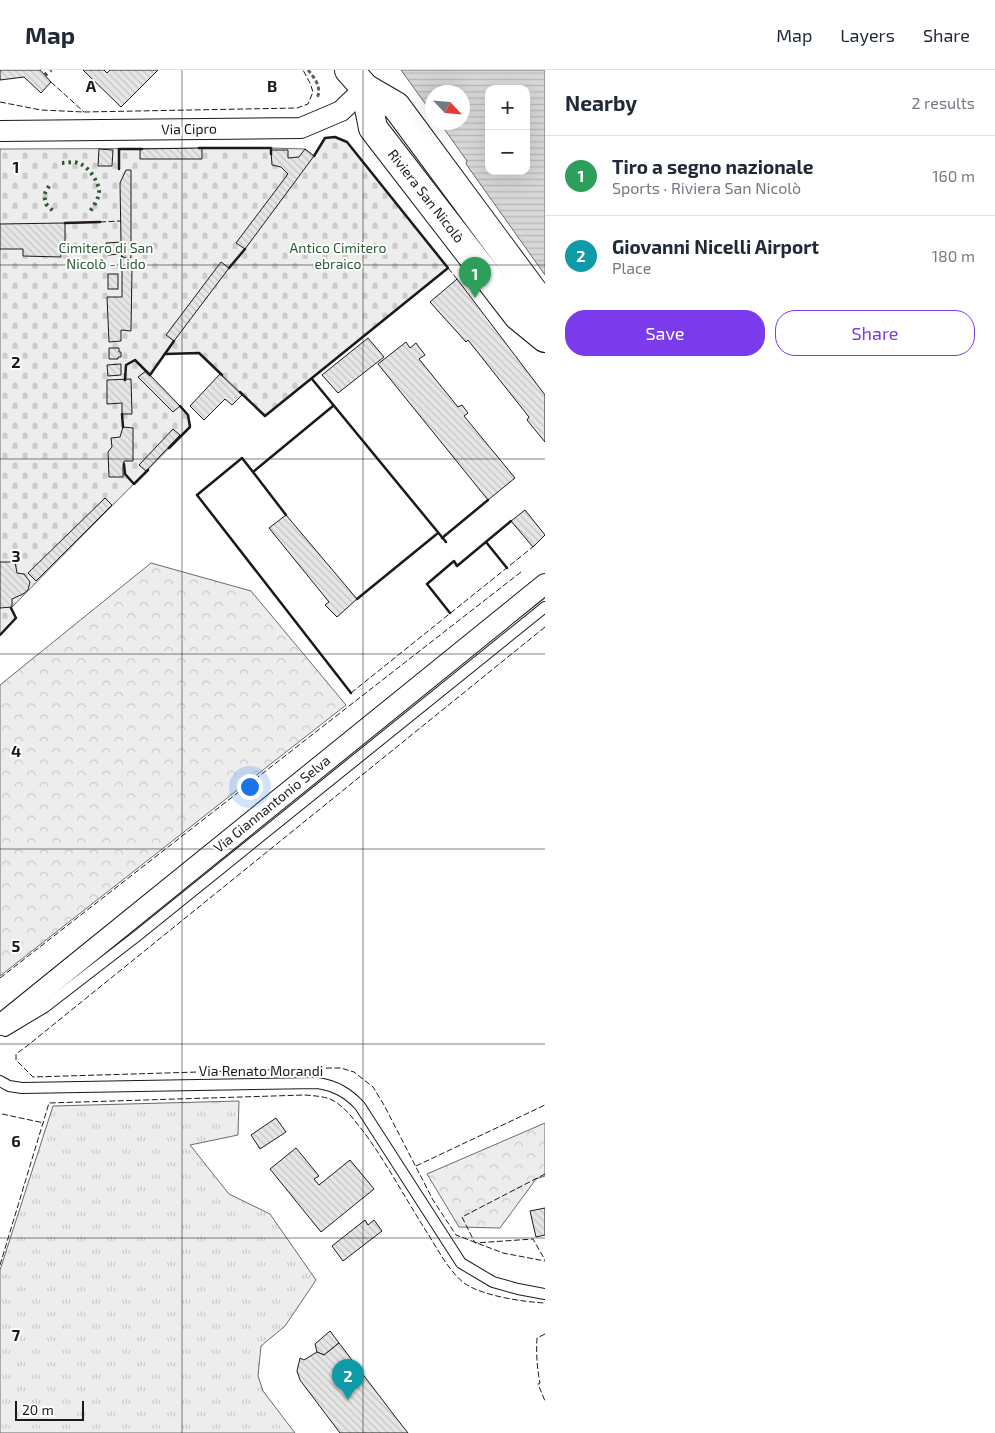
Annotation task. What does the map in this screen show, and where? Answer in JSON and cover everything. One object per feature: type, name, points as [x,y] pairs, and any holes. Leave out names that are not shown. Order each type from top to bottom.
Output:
[{"type":"street","name":"Via Cipro","points":[[0,131],[301,128],[341,111],[357,79]]},
{"type":"street","name":"Riviera San Nicolò","points":[[357,79],[396,106],[545,311]]},
{"type":"street","name":"Riviera San Nicolò","points":[[357,79],[373,128],[518,316],[545,338]]},
{"type":"street","name":"Via Giannantonio Selva","points":[[0,1024],[545,584]]},
{"type":"lane","points":[[0,1034],[45,1007],[137,936],[545,606]]},
{"type":"lane","name":"Via Renato Morandi","points":[[0,1081],[9,1086],[22,1088],[318,1083],[330,1085],[352,1097],[360,1106],[461,1263],[493,1282],[518,1290],[545,1294]]},
{"type":"green space","name":"Cimitero di San Nicolò - Lido","points":[[335,137],[347,142],[448,268],[265,416],[199,353],[165,354],[150,375],[188,415],[190,427],[11,608],[16,618],[0,635],[0,149],[271,148],[305,149],[314,156],[325,138]]},
{"type":"green space","points":[[151,563],[251,591],[346,705],[0,976],[0,685]]},
{"type":"green space","points":[[239,1101],[238,1135],[190,1145],[229,1194],[270,1214],[316,1280],[285,1326],[261,1346],[258,1376],[263,1391],[295,1433],[0,1433],[0,1270],[53,1106]]},
{"type":"green space","points":[[545,1123],[545,1176],[536,1179],[500,1228],[459,1227],[427,1174]]},
{"type":"shaded area","points":[[401,70],[545,70],[545,275],[466,164],[467,161],[445,130],[470,130],[470,85],[425,85],[425,103]]},
{"type":"building","points":[[0,70],[40,70],[51,82],[41,93],[24,77],[0,80]]},
{"type":"building","points":[[83,70],[104,70],[107,73],[110,70],[158,70],[121,107]]},
{"type":"building","points":[[202,148],[202,159],[140,159],[140,149]]},
{"type":"building","points":[[99,149],[113,150],[112,166],[98,166]]},
{"type":"building","points":[[305,149],[314,156],[245,249],[236,243],[288,174],[281,167],[272,165],[271,150],[288,150],[288,158],[299,157]]},
{"type":"building","points":[[126,170],[131,170],[131,258],[122,257],[121,254],[108,255],[106,243],[121,242],[120,183]]},
{"type":"building","points":[[65,223],[65,246],[60,246],[61,257],[23,256],[23,249],[0,249],[0,224]]},
{"type":"building","points":[[221,262],[229,268],[174,341],[166,335]]},
{"type":"building","points":[[132,268],[131,331],[121,330],[121,341],[109,342],[107,297],[122,297],[122,269]]},
{"type":"building","points":[[108,274],[118,274],[118,289],[108,289]]},
{"type":"building","points":[[457,279],[545,395],[545,442],[527,420],[529,417],[468,340],[466,342],[430,302]]},
{"type":"building","points":[[368,338],[384,357],[338,393],[322,375]]},
{"type":"building","points":[[406,342],[410,348],[416,343],[425,355],[419,359],[458,407],[462,405],[468,413],[464,416],[515,478],[488,500],[378,364]]},
{"type":"building","points":[[109,348],[119,348],[121,357],[109,359]]},
{"type":"building","points":[[121,364],[121,375],[108,376],[107,365]]},
{"type":"building","points":[[146,371],[180,406],[173,412],[138,377]]},
{"type":"building","points":[[220,374],[242,395],[232,405],[225,399],[204,420],[190,406]]},
{"type":"building","points":[[131,379],[132,414],[122,414],[122,403],[107,404],[107,380]]},
{"type":"building","points":[[123,427],[133,428],[133,461],[124,461],[123,477],[109,477],[108,452],[112,447],[111,438],[120,437]]},
{"type":"building","points":[[173,429],[180,435],[146,471],[139,465]]},
{"type":"building","points":[[105,498],[112,505],[36,581],[28,573]]},
{"type":"building","points":[[525,510],[545,535],[533,547],[511,521]]},
{"type":"building","points":[[286,515],[357,599],[337,617],[325,605],[329,602],[269,528]]},
{"type":"building","points":[[0,562],[15,562],[17,573],[24,574],[30,582],[28,590],[12,599],[12,607],[0,608]]},
{"type":"building","points":[[276,1118],[286,1132],[260,1149],[251,1135]]},
{"type":"building","points":[[296,1148],[319,1176],[314,1179],[319,1185],[350,1160],[374,1189],[321,1232],[270,1169]]},
{"type":"building","points":[[545,1208],[545,1235],[536,1237],[530,1211]]},
{"type":"building","points":[[365,1220],[368,1225],[374,1220],[382,1231],[343,1261],[332,1246]]},
{"type":"building","points":[[330,1331],[339,1343],[324,1355],[317,1352],[315,1344]]},
{"type":"building","points":[[339,1343],[408,1433],[340,1433],[300,1380],[297,1371],[300,1358],[304,1360],[317,1352],[324,1355]]},
{"type":"hedge","points":[[45,75],[51,70]]},
{"type":"hedge","points":[[62,163],[74,162],[82,165],[95,178],[99,194],[96,203],[89,213]]},
{"type":"hedge","points":[[49,186],[44,195],[46,204],[53,211]]},
{"type":"fence","points":[[0,102],[41,110],[84,112],[297,108],[308,104],[313,92],[303,70]]},
{"type":"fence","points":[[51,82],[84,112]]},
{"type":"fence","points":[[100,222],[121,221]]},
{"type":"fence","points":[[448,268],[457,279]]},
{"type":"fence","points":[[351,693],[534,546]]},
{"type":"fence","points":[[0,978],[521,572]]},
{"type":"fence","points":[[545,627],[16,1054],[16,1060],[33,1077],[331,1068],[341,1068],[354,1072],[373,1087],[433,1200],[456,1235],[503,1253],[545,1261]]},
{"type":"fence","points":[[0,1265],[49,1103],[320,1096],[331,1099],[339,1104],[363,1131],[453,1273],[472,1288],[492,1295],[515,1300],[545,1303]]},
{"type":"fence","points":[[416,1166],[545,1105]]},
{"type":"fence","points":[[2,1114],[44,1123]]},
{"type":"fence","points":[[545,1174],[462,1217],[475,1243],[533,1239],[545,1260]]},
{"type":"fence","points":[[545,1334],[537,1338],[537,1366],[540,1383],[538,1384],[545,1401]]},
{"type":"wall","points":[[240,392],[265,416],[448,268],[347,142],[335,137],[325,138],[314,156]]},
{"type":"wall","points":[[199,148],[271,148],[271,154]]},
{"type":"wall","points":[[119,169],[119,149],[142,149]]},
{"type":"wall","points":[[65,223],[100,222]]},
{"type":"wall","points":[[229,268],[245,249]]},
{"type":"wall","points":[[122,257],[122,269]]},
{"type":"wall","points":[[125,380],[126,365],[135,360],[150,375],[174,341]]},
{"type":"wall","points":[[165,354],[199,353],[222,375]]},
{"type":"wall","points":[[312,379],[446,542]]},
{"type":"wall","points":[[169,448],[190,427],[188,415],[180,406]]},
{"type":"wall","points":[[333,406],[253,472],[242,458],[197,495],[351,693]]},
{"type":"wall","points":[[122,414],[123,427]]},
{"type":"wall","points":[[124,464],[125,474],[134,484],[148,470]]},
{"type":"wall","points":[[253,472],[286,515]]},
{"type":"wall","points":[[442,538],[488,500]]},
{"type":"wall","points":[[450,613],[427,584],[454,561],[457,566],[511,521]]},
{"type":"wall","points":[[357,599],[438,533]]},
{"type":"wall","points":[[486,542],[507,568]]},
{"type":"wall","points":[[0,635],[16,618],[11,608]]},
{"type":"place","name":"Tiro a segno nazionale","points":[[475,298]]},
{"type":"place","name":"Giovanni Nicelli Airport","points":[[348,1400]]},
{"type":"park label","name":"Antico Cimitero ebraico","points":[[338,256]]}]
